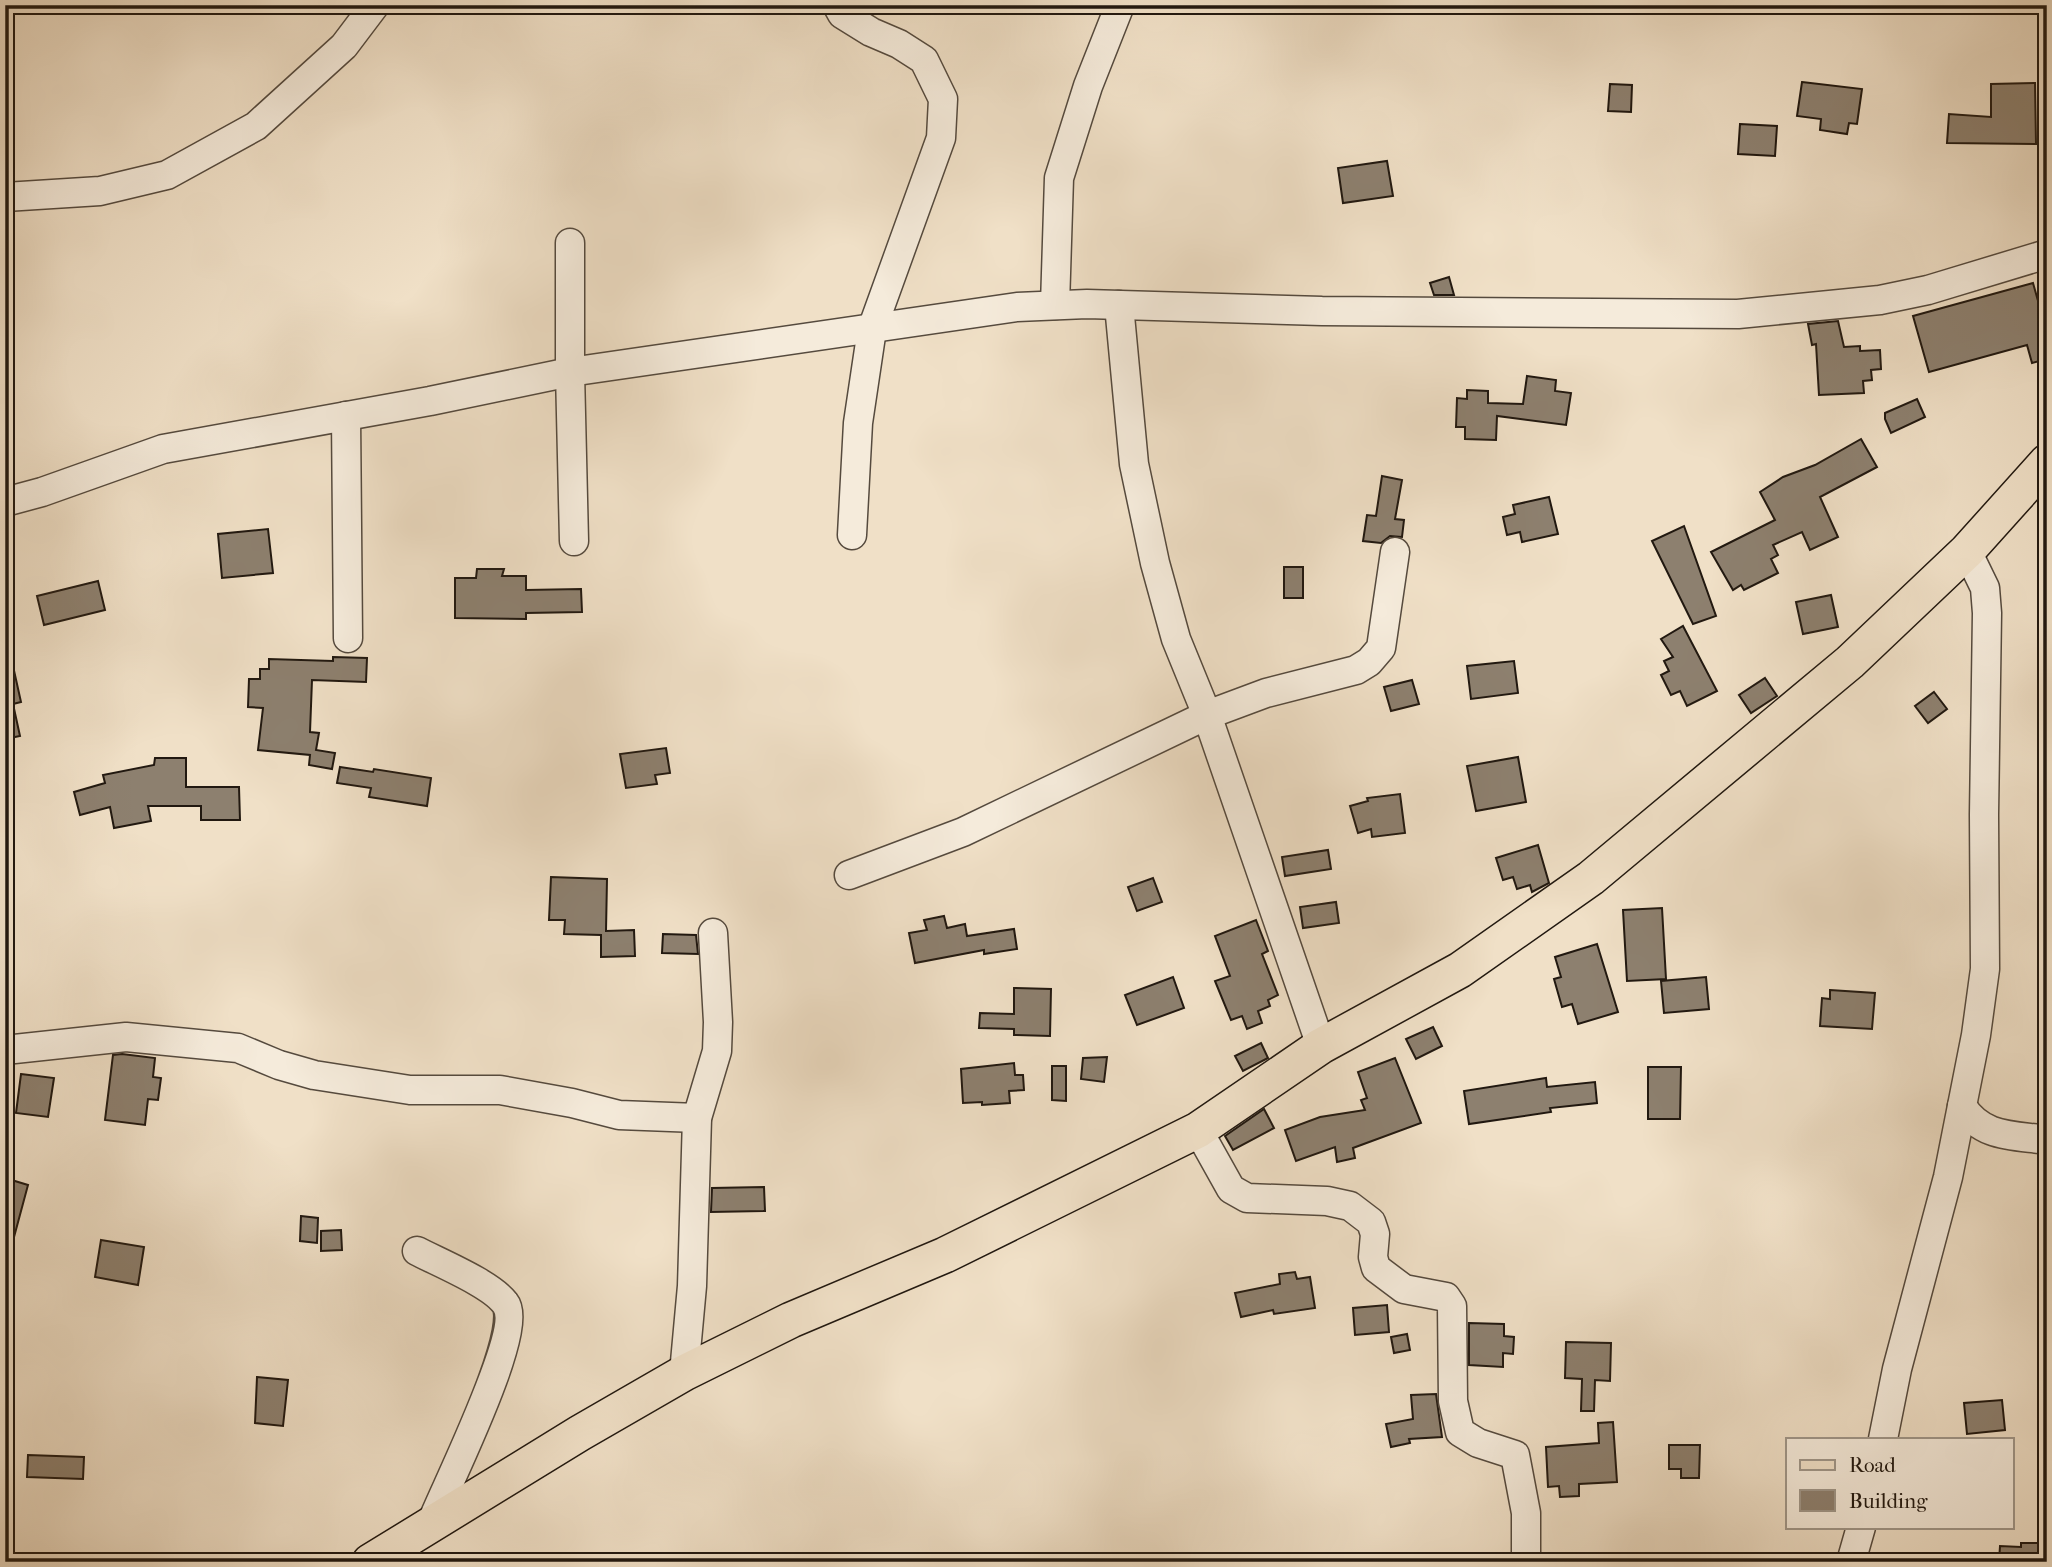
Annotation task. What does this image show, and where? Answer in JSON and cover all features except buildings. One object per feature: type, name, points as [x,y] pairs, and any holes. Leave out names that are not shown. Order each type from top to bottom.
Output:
[{"type":"main road","points":[[370,1562],[580,1433],[684,1373],[790,1320],[945,1255],[1198,1130],[1321,1046],[1460,970],[1591,878],[1850,662],[1968,551],[2047,461]]},
{"type":"street","points":[[5,197],[100,191],[167,175],[256,126],[344,46],[375,5]]},
{"type":"street","points":[[837,5],[842,14],[924,60],[943,99],[941,138],[872,329],[858,423],[852,535]]},
{"type":"street","points":[[1055,305],[1059,178],[1088,86],[1120,5]]},
{"type":"street","points":[[570,243],[570,372],[575,541]]},
{"type":"street","points":[[5,502],[42,492],[163,449],[570,372],[1017,307],[1119,305],[1322,311],[1738,314],[1880,300],[1928,290],[2047,254]]},
{"type":"street","points":[[1119,305],[1134,464],[1155,563],[1176,639],[1207,715],[1321,1046]]},
{"type":"street","points":[[346,416],[348,638]]},
{"type":"street","points":[[1883,1438],[1897,1369],[1948,1177],[1976,1035],[1986,968],[1984,815],[1987,613],[1985,588],[1968,551]]},
{"type":"street","points":[[849,875],[963,832],[1207,715],[1266,693],[1356,670],[1369,662],[1381,648],[1395,552]]},
{"type":"street","points":[[684,1373],[692,1286],[697,1118],[717,1051],[713,933]]},
{"type":"street","points":[[5,1050],[126,1037],[213,1045],[238,1048],[279,1065],[314,1075],[410,1090],[500,1090],[619,1115],[697,1118]]},
{"type":"street","points":[[1962,1106],[1970,1119],[1994,1133],[2047,1140]]},
{"type":"street","points":[[1198,1130],[1231,1189],[1247,1198],[1327,1201],[1350,1206],[1371,1222],[1375,1234],[1373,1257],[1376,1268],[1404,1289],[1446,1297],[1452,1306],[1453,1401],[1460,1432],[1478,1443],[1515,1455],[1526,1513],[1526,1562]]},
{"type":"street","points":[[417,1251],[495,1293],[508,1305],[510,1318],[507,1337],[471,1434],[431,1524]]},
{"type":"street","points":[[1851,1562],[1860,1528]]}]
